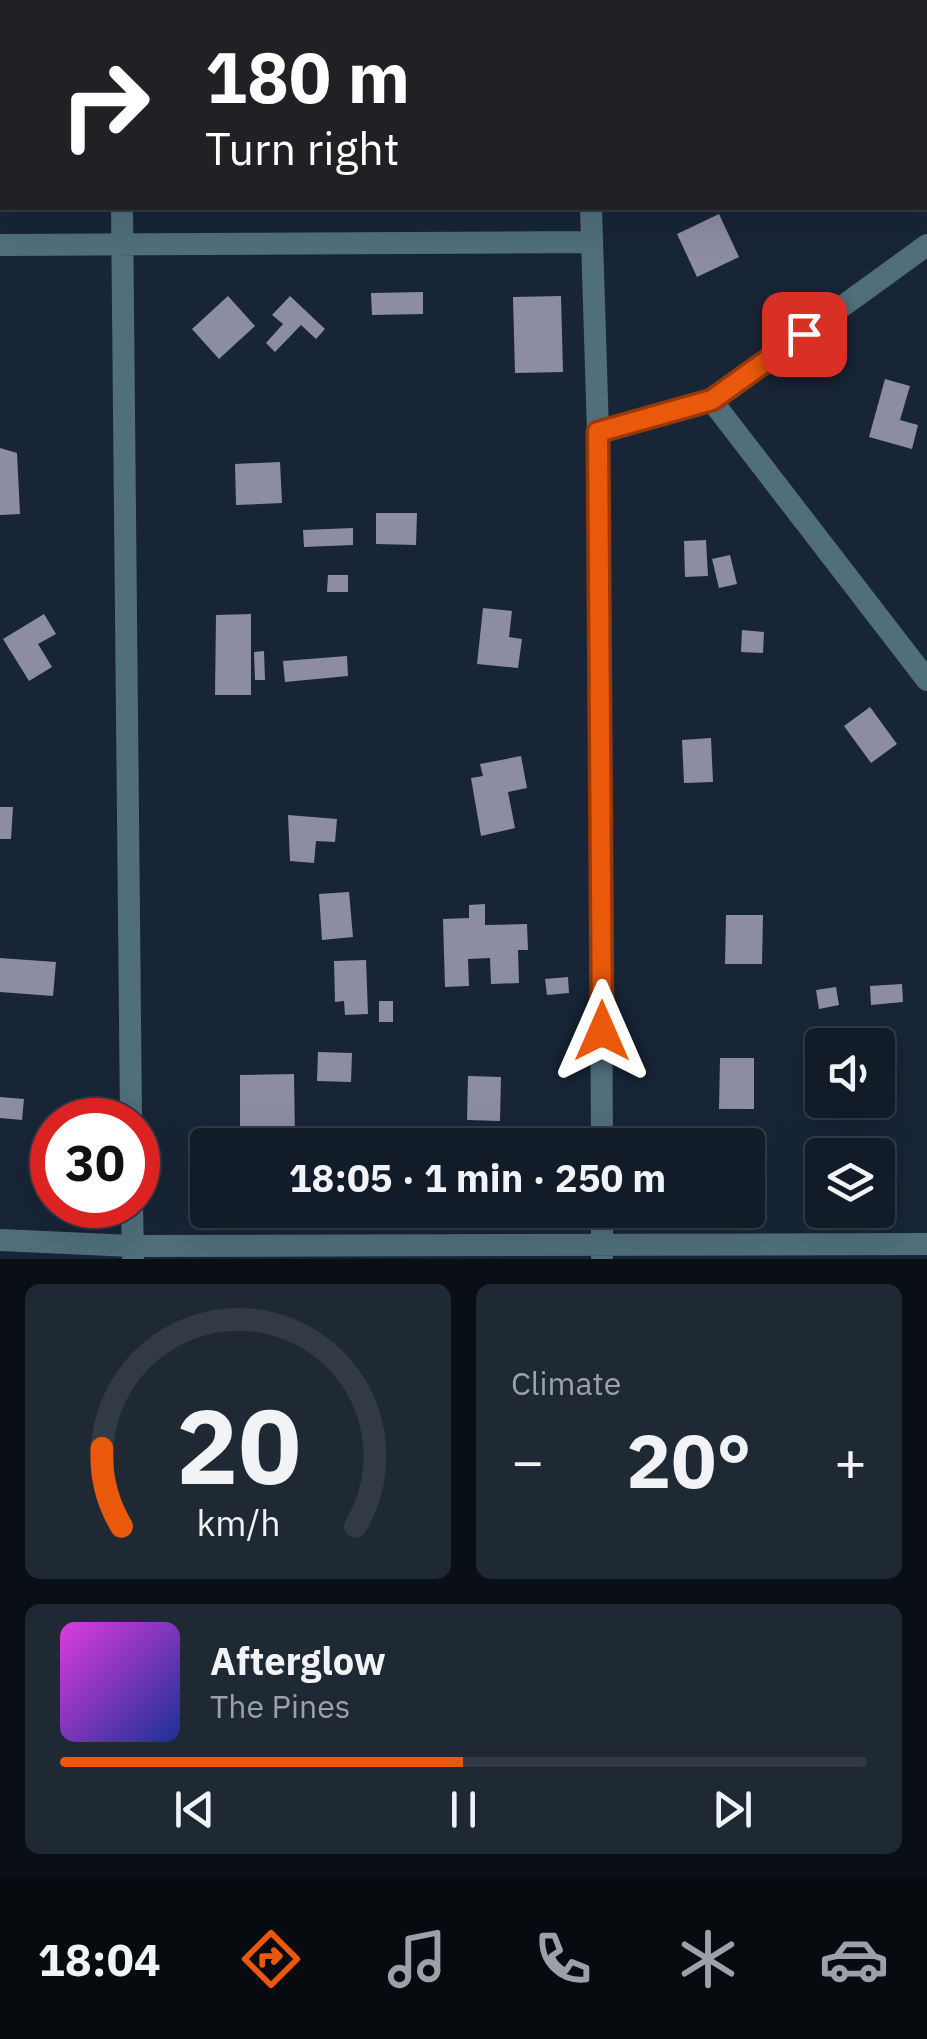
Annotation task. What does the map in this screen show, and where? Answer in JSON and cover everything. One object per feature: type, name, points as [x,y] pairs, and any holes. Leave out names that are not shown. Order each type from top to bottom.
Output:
[{"type":"street","points":[[122,210],[131,1098]]},
{"type":"street","points":[[591,210],[598,432],[602,1128]]},
{"type":"street","points":[[0,245],[591,242]]},
{"type":"street","points":[[598,432],[712,400],[927,245]]},
{"type":"street","points":[[712,400],[927,680]]},
{"type":"street","points":[[0,1240],[132,1252],[602,1252],[927,1244]]},
{"type":"building","points":[[719,214],[739,257],[697,277],[677,234]]},
{"type":"building","points":[[423,292],[423,314],[372,315],[371,293]]},
{"type":"building","points":[[228,296],[255,326],[219,359],[192,329]]},
{"type":"building","points":[[290,296],[325,329],[316,339],[301,325],[275,352],[266,343],[283,324],[272,315]]},
{"type":"building","points":[[561,296],[563,372],[515,373],[513,297]]},
{"type":"building","points":[[885,379],[910,386],[900,420],[918,425],[912,449],[869,437]]},
{"type":"building","points":[[0,448],[17,453],[20,514],[0,515]]},
{"type":"building","points":[[280,462],[282,503],[236,505],[235,464]]},
{"type":"building","points":[[376,513],[417,513],[416,545],[376,544]]},
{"type":"building","points":[[353,528],[353,545],[304,547],[303,530]]},
{"type":"building","points":[[706,540],[708,576],[685,577],[684,541]]},
{"type":"building","points":[[730,555],[737,584],[719,588],[712,559]]},
{"type":"building","points":[[328,575],[348,575],[348,592],[327,592]]},
{"type":"building","points":[[483,608],[512,611],[509,637],[522,639],[518,668],[477,664]]},
{"type":"building","points":[[44,614],[56,634],[38,644],[52,667],[29,681],[3,639]]},
{"type":"building","points":[[251,614],[251,695],[215,695],[216,615]]},
{"type":"building","points":[[742,630],[764,632],[763,653],[741,652]]},
{"type":"building","points":[[264,651],[265,680],[255,680],[254,652]]},
{"type":"building","points":[[347,656],[348,676],[285,682],[283,661]]},
{"type":"building","points":[[870,707],[897,744],[871,763],[844,726]]},
{"type":"building","points":[[711,738],[713,782],[684,783],[682,740]]},
{"type":"building","points":[[521,756],[527,788],[508,792],[515,828],[481,836],[471,778],[483,776],[480,764]]},
{"type":"building","points":[[0,807],[13,807],[11,839],[0,839]]},
{"type":"building","points":[[288,815],[337,819],[335,842],[316,841],[314,863],[290,861]]},
{"type":"building","points":[[349,892],[353,937],[322,940],[319,894]]},
{"type":"building","points":[[485,904],[485,925],[527,924],[528,950],[518,950],[519,983],[491,984],[490,958],[468,959],[469,986],[445,987],[443,919],[469,918],[469,905]]},
{"type":"building","points":[[726,915],[763,915],[762,964],[725,964]]},
{"type":"building","points":[[0,958],[56,962],[53,996],[0,992]]},
{"type":"building","points":[[366,960],[368,1014],[345,1015],[344,1001],[335,1002],[334,961]]},
{"type":"building","points":[[568,977],[569,993],[547,995],[545,979]]},
{"type":"building","points":[[902,984],[903,1002],[871,1005],[870,986]]},
{"type":"building","points":[[836,987],[839,1005],[819,1009],[816,990]]},
{"type":"building","points":[[379,1001],[393,1001],[393,1022],[379,1022]]},
{"type":"building","points":[[318,1052],[352,1053],[351,1082],[317,1081]]},
{"type":"building","points":[[720,1058],[754,1058],[754,1109],[719,1109]]},
{"type":"building","points":[[294,1074],[295,1128],[240,1128],[240,1075]]},
{"type":"building","points":[[468,1076],[501,1077],[500,1121],[467,1120]]},
{"type":"building","points":[[0,1097],[24,1099],[22,1120],[0,1118]]},
{"type":"route","points":[[602,1031],[598,432],[712,400],[804,334]]}]
